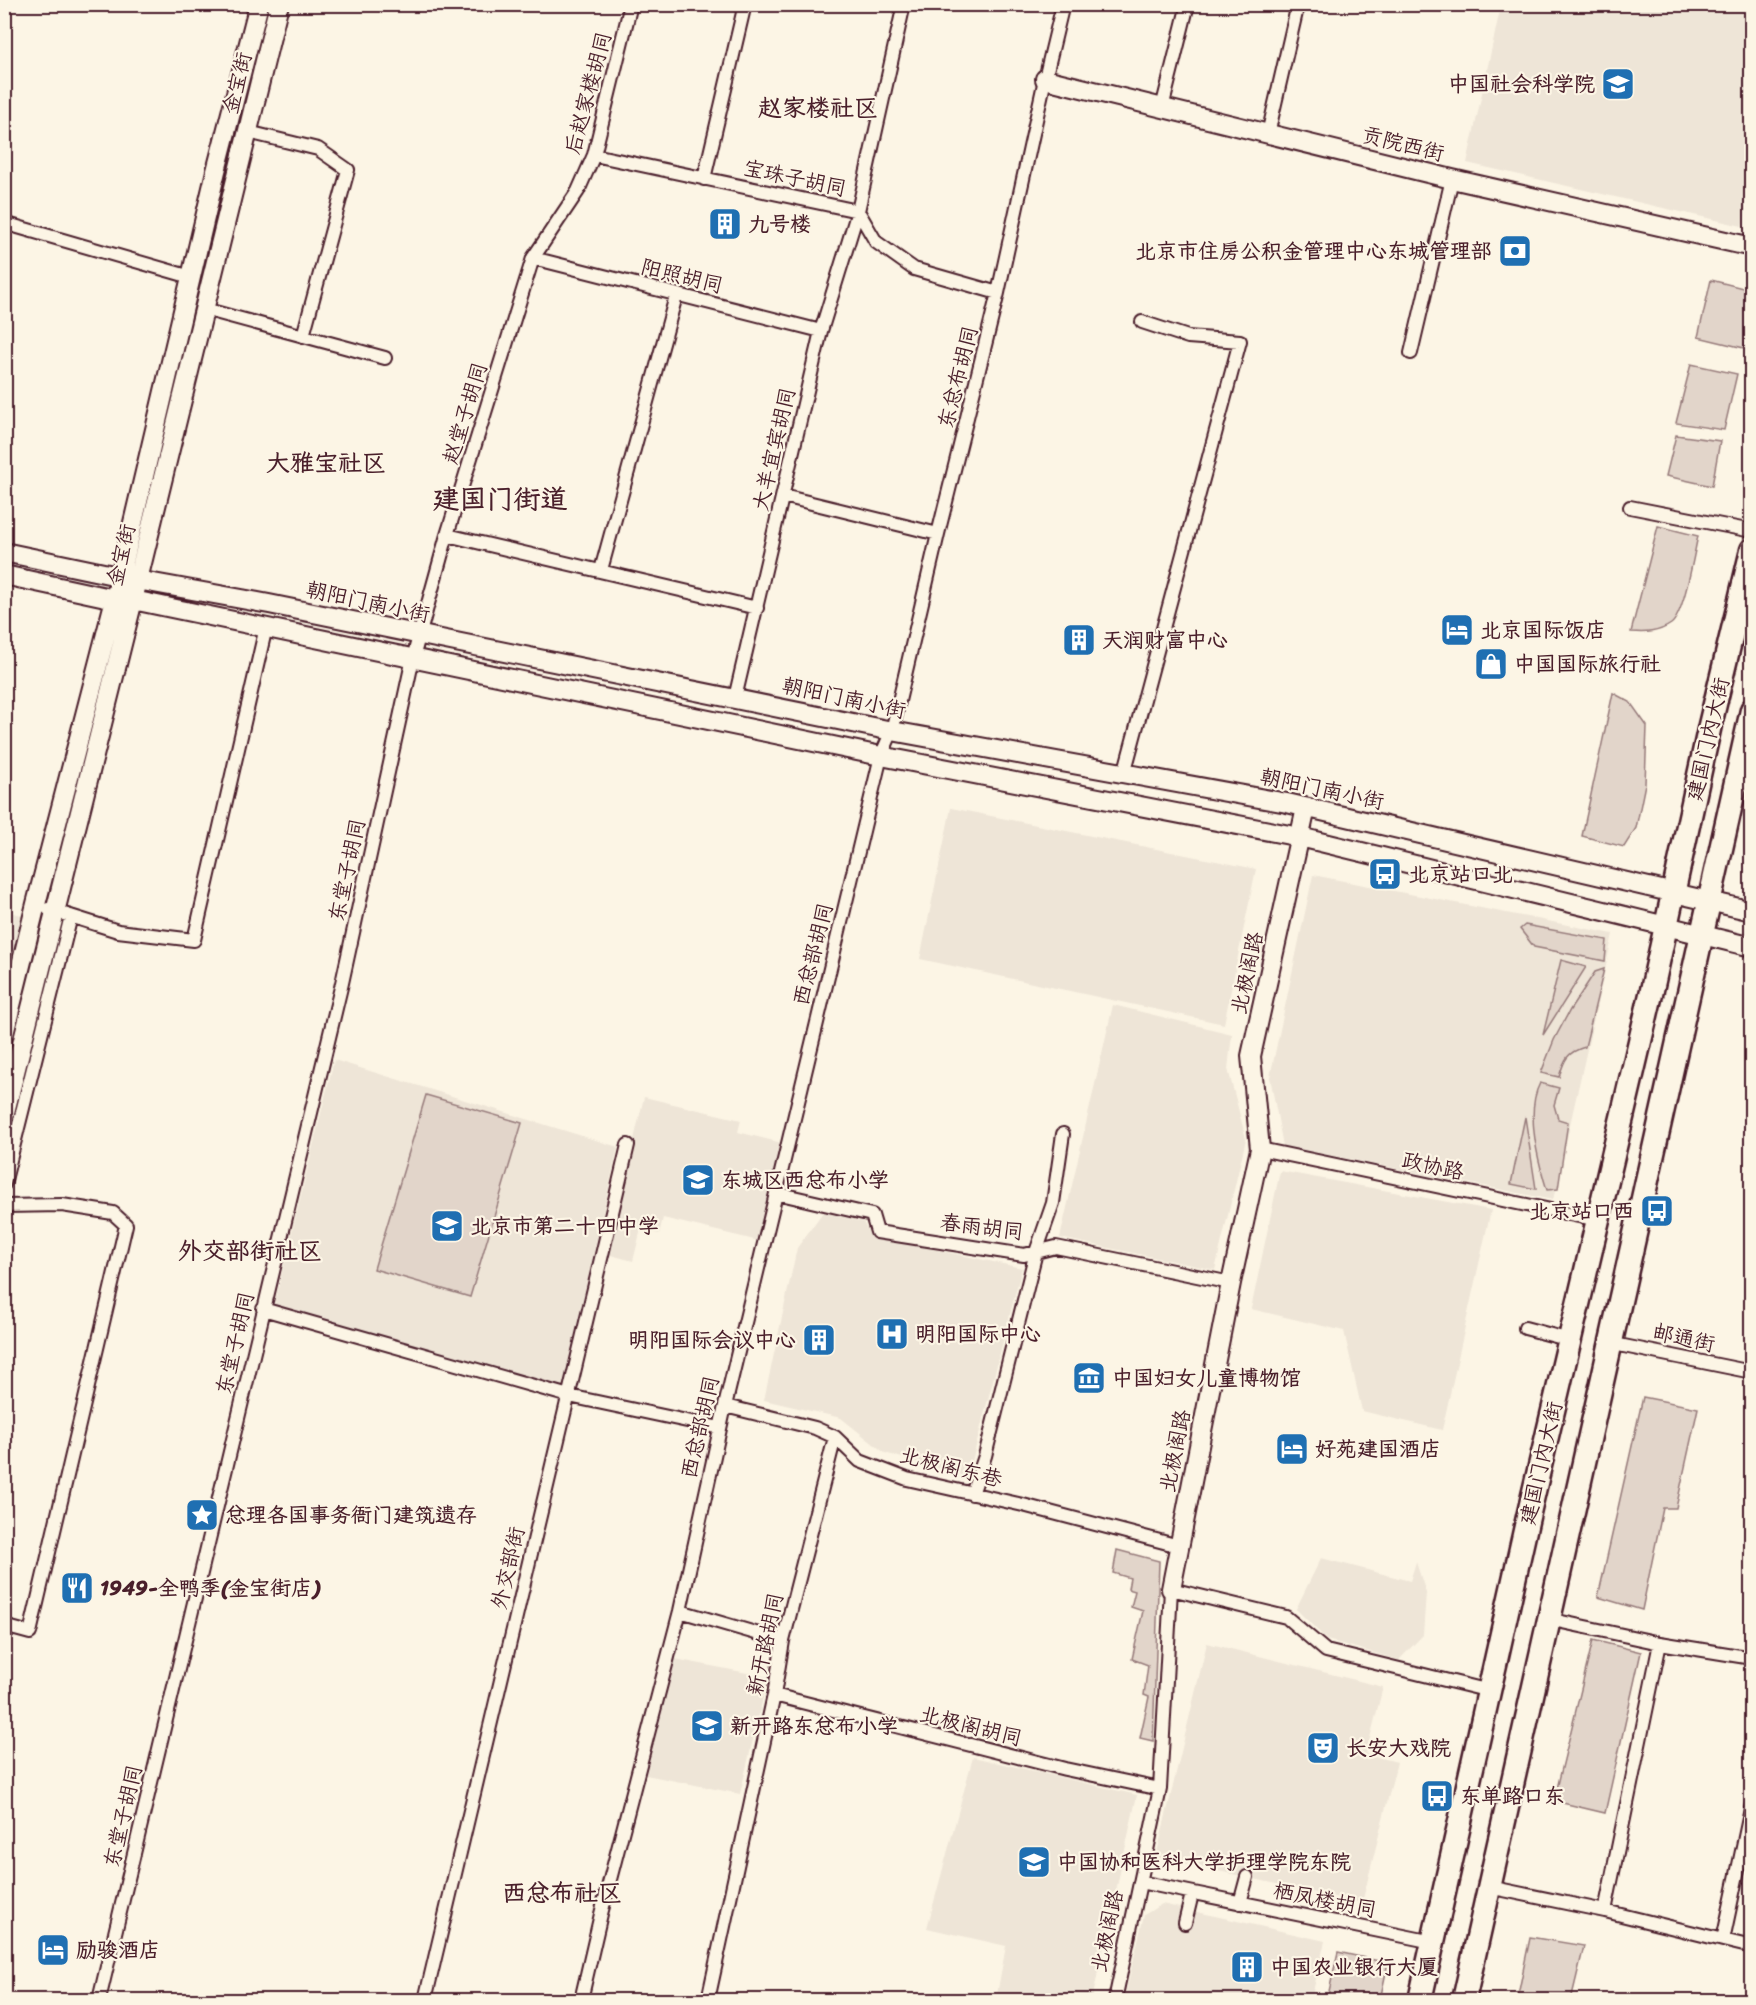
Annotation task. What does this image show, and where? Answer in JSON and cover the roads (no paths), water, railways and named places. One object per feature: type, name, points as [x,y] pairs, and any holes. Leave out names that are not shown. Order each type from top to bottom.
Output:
[{"type":"highway","name":"建国门内大街","points":[[1420,2001],[1528,1517],[1599,1220],[1752,550]]},
{"type":"highway","name":"建国门内大街","points":[[1464,2001],[1609,1342],[1752,710]]},
{"type":"main road","name":"金宝街","points":[[4,1116],[63,914],[134,600],[129,578],[191,277],[259,4]]},
{"type":"main road","name":"金宝街","points":[[4,1034],[115,599],[129,578],[204,309],[279,4]]},
{"type":"main road","name":"贡院西街","points":[[1045,79],[1452,179],[1752,248]]},
{"type":"main road","name":"朝阳门南小街","points":[[4,552],[892,731],[1306,808],[1752,911]]},
{"type":"main road","points":[[4,575],[115,599],[134,600],[266,627],[881,756],[1300,837],[1752,947]]},
{"type":"main road","name":"北极阁路","points":[[1171,1589],[1230,1283],[1260,1149],[1251,1056],[1306,808]]},
{"type":"street","name":"后赵家楼胡同","points":[[578,191],[594,155],[631,4]]},
{"type":"street","points":[[704,178],[745,4]]},
{"type":"street","name":"大羊宜宾胡同","points":[[735,698],[821,331],[858,211],[904,4]]},
{"type":"street","name":"东总布胡同","points":[[881,756],[892,731],[998,293],[1063,4]]},
{"type":"street","points":[[1162,108],[1188,4]]},
{"type":"street","points":[[1268,134],[1298,4]]},
{"type":"street","points":[[248,132],[318,149],[348,170],[303,336]]},
{"type":"street","name":"宝珠子胡同","points":[[594,155],[858,211],[876,242],[914,269],[998,293]]},
{"type":"street","points":[[1411,353],[1452,179]]},
{"type":"street","name":"赵堂子胡同","points":[[414,658],[447,534],[533,258],[578,191]]},
{"type":"street","points":[[4,223],[191,277]]},
{"type":"street","name":"阳照胡同","points":[[533,258],[821,331]]},
{"type":"street","points":[[601,570],[676,296]]},
{"type":"street","points":[[204,309],[385,358]]},
{"type":"street","points":[[1124,774],[1240,341],[1188,337],[1142,322]]},
{"type":"street","points":[[783,496],[938,534]]},
{"type":"street","points":[[1630,507],[1752,531]]},
{"type":"street","points":[[447,534],[757,608]]},
{"type":"street","points":[[36,904],[118,931],[194,940],[266,627]]},
{"type":"street","name":"东堂子胡同","points":[[99,2001],[342,983],[414,658]]},
{"type":"street","name":"西总部胡同","points":[[581,2001],[601,1914],[680,1611],[724,1407],[881,756]]},
{"type":"street","points":[[4,1184],[63,914]]},
{"type":"street","points":[[972,1494],[985,1456],[1036,1252],[1053,1203],[1063,1134]]},
{"type":"street","name":"外交部街","points":[[425,2001],[628,1145]]},
{"type":"street","name":"政协路","points":[[1260,1149],[1599,1220]]},
{"type":"street","name":"春雨胡同","points":[[776,1193],[872,1215],[877,1232],[1024,1255],[1056,1247],[1230,1283]]},
{"type":"street","points":[[4,1206],[62,1205],[113,1213],[126,1226],[30,1633],[4,1626]]},
{"type":"street","points":[[263,1310],[569,1396],[720,1428]]},
{"type":"street","points":[[1526,1329],[1570,1340]]},
{"type":"street","name":"邮通街","points":[[1609,1342],[1752,1372]]},
{"type":"street","name":"北极阁东巷","points":[[724,1407],[815,1428],[835,1437],[860,1461],[907,1479],[1023,1505],[1179,1546]]},
{"type":"street","name":"新开路胡同","points":[[708,2001],[774,1695],[783,1641],[835,1437]]},
{"type":"street","points":[[1171,1589],[1286,1617],[1326,1651],[1491,1691]]},
{"type":"street","name":"北极阁路","points":[[1115,2001],[1160,1789],[1171,1589]]},
{"type":"street","points":[[680,1611],[783,1641]]},
{"type":"street","points":[[1548,1619],[1660,1643],[1752,1658]]},
{"type":"street","points":[[1605,1911],[1660,1643]]},
{"type":"street","name":"北极阁胡同","points":[[774,1695],[1054,1767],[1160,1789]]},
{"type":"street","points":[[1723,1940],[1752,1804]]},
{"type":"street","points":[[1240,1903],[1247,1877]]},
{"type":"street","name":"栖凤楼胡同","points":[[1140,1882],[1433,1942]]},
{"type":"street","points":[[1490,1887],[1605,1911],[1752,1947]]},
{"type":"street","points":[[1185,1923],[1192,1894]]},
{"type":"place","name":"中国社会科学院","points":[[1618,84]]},
{"type":"place","name":"九号楼","points":[[725,224]]},
{"type":"place","name":"北京市住房公积金管理中心东城管理部","points":[[1515,251]]},
{"type":"place","name":"北京国际饭店","points":[[1457,630]]},
{"type":"place","name":"天润财富中心","points":[[1079,640]]},
{"type":"place","name":"中国国际旅行社","points":[[1491,664]]},
{"type":"place","name":"北京站口北","points":[[1385,874]]},
{"type":"place","name":"东城区西总布小学","points":[[698,1180]]},
{"type":"place","name":"北京站口西","points":[[1657,1211]]},
{"type":"place","name":"北京市第二十四中学","points":[[447,1226]]},
{"type":"place","name":"明阳国际中心","points":[[892,1334]]},
{"type":"place","name":"明阳国际会议中心","points":[[819,1340]]},
{"type":"place","name":"中国妇女儿童博物馆","points":[[1089,1378]]},
{"type":"place","name":"好苑建国酒店","points":[[1292,1449]]},
{"type":"place","name":"总理各国事务衙门建筑遗存","points":[[202,1515]]},
{"type":"place","name":"1949-全鸭季(金宝街店)","points":[[77,1588]]},
{"type":"place","name":"新开路东总布小学","points":[[707,1726]]},
{"type":"place","name":"长安大戏院","points":[[1323,1748]]},
{"type":"place","name":"东单路口东","points":[[1437,1796]]},
{"type":"place","name":"中国协和医科大学护理学院东院","points":[[1034,1862]]},
{"type":"place","name":"励骏酒店","points":[[53,1950]]},
{"type":"place","name":"中国农业银行大厦","points":[[1247,1967]]},
{"type":"district","name":"赵家楼社区","points":[[818,108]]},
{"type":"district","name":"大雅宝社区","points":[[326,463]]},
{"type":"district","name":"建国门街道","points":[[500,499]]},
{"type":"district","name":"外交部街社区","points":[[250,1251]]},
{"type":"district","name":"西总布社区","points":[[562,1893]]}]
